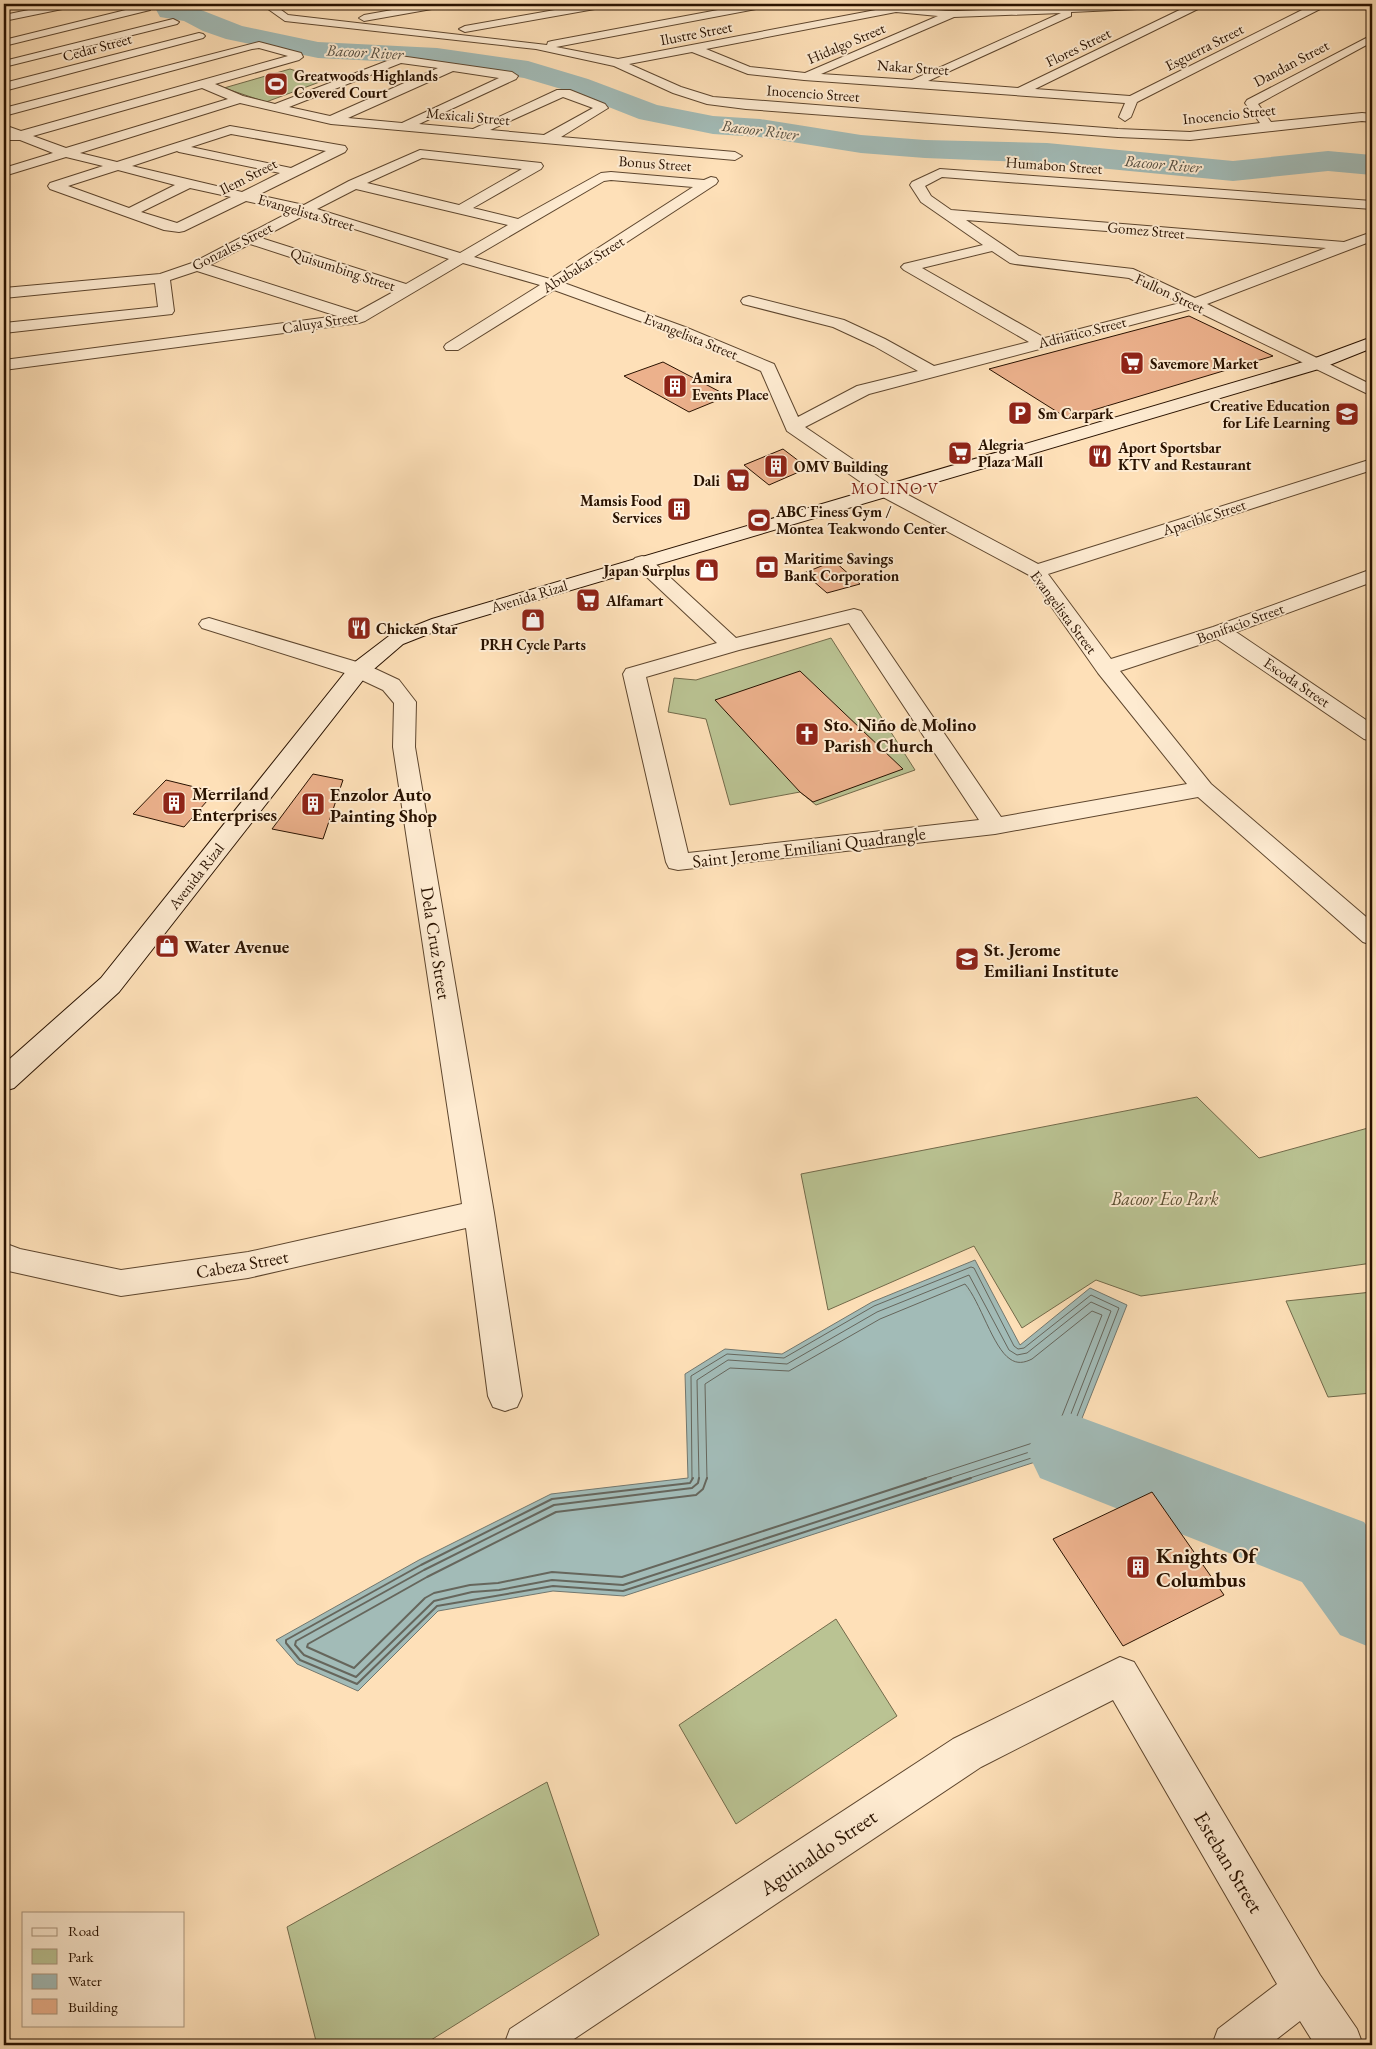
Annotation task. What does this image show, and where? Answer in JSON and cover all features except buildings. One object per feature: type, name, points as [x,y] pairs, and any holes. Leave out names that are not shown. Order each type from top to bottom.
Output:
[{"type":"street","points":[[4,18],[72,4]]},
{"type":"street","name":"Inocencio Street","points":[[270,4],[285,18],[536,46],[618,63],[677,90],[711,101],[1118,133],[1190,136],[1369,115]]},
{"type":"street","points":[[327,24],[443,4]]},
{"type":"street","points":[[436,34],[606,4]]},
{"type":"street","points":[[536,46],[766,4]]},
{"type":"street","points":[[874,4],[897,9],[954,14],[1181,4]]},
{"type":"street","name":"Flores Street","points":[[1022,91],[1200,4]]},
{"type":"street","name":"Esguerra Street","points":[[1132,100],[1322,4]]},
{"type":"street","points":[[1368,4],[1372,5]]},
{"type":"street","points":[[4,42],[143,6],[210,42]]},
{"type":"street","points":[[913,83],[1082,8]]},
{"type":"street","name":"Ilustre Street","points":[[618,63],[897,9]]},
{"type":"street","name":"Hidalgo Street","points":[[804,76],[954,14]]},
{"type":"street","points":[[4,64],[173,22]]},
{"type":"street","name":"Cedar Street","points":[[4,87],[198,36]]},
{"type":"street","name":"Dandan Street","points":[[1268,126],[1251,103],[1372,38]]},
{"type":"street","points":[[4,112],[251,46],[259,45],[298,56],[4,140]]},
{"type":"street","name":"Nakar Street","points":[[695,49],[748,70],[804,76],[1132,100]]},
{"type":"street","points":[[274,108],[397,59],[512,76],[404,127]]},
{"type":"street","points":[[330,120],[453,66]]},
{"type":"street","name":"Mexicali Street","points":[[203,84],[239,99],[330,120],[735,156]]},
{"type":"street","points":[[472,133],[560,93],[566,93],[602,108],[547,139]]},
{"type":"street","points":[[4,172],[239,99]]},
{"type":"street","points":[[1118,133],[1132,100]]},
{"type":"street","name":"Evangelista Street","points":[[4,129],[66,152],[115,166],[304,209],[552,284],[679,330],[768,368],[793,428],[888,492],[1036,571],[1106,668],[1203,789],[1372,936]]},
{"type":"street","points":[[188,184],[129,213],[55,186],[232,130],[280,140]]},
{"type":"street","points":[[239,160],[280,140]]},
{"type":"street","name":"Ilem Street","points":[[129,213],[169,227],[184,227],[340,149],[280,140]]},
{"type":"street","points":[[176,148],[292,172]]},
{"type":"street","name":"Gonzales Street","points":[[4,293],[162,278],[197,266],[304,209],[420,154],[536,166],[462,209]]},
{"type":"street","name":"Humabon Street","points":[[917,185],[940,173],[1372,206]]},
{"type":"street","name":"Bonus Street","points":[[601,177],[709,182]]},
{"type":"street","name":"Caluya Street","points":[[4,365],[358,318],[601,177]]},
{"type":"street","name":"Abubakar Street","points":[[452,347],[629,236],[709,182]]},
{"type":"street","points":[[354,184],[520,224]]},
{"type":"street","name":"Fullon Street","points":[[917,185],[926,199],[1015,260],[1133,274],[1372,392]]},
{"type":"street","name":"Gomez Street","points":[[947,214],[1345,246]]},
{"type":"street","name":"Adriatico Street","points":[[793,428],[863,390],[1194,304],[1372,236]]},
{"type":"street","name":"Quisumbing Street","points":[[249,239],[408,290]]},
{"type":"street","points":[[995,246],[909,267],[1042,343]]},
{"type":"street","points":[[197,266],[358,318]]},
{"type":"street","points":[[4,328],[166,311],[162,278]]},
{"type":"street","points":[[749,301],[774,309],[825,319],[868,337],[932,372]]},
{"type":"street","name":"Avenida Rizal","points":[[4,1080],[110,985],[359,670],[396,640],[439,623],[642,562],[888,492],[1316,364],[1372,342]]},
{"type":"street","name":"Apacible Street","points":[[1036,571],[1372,464]]},
{"type":"street","points":[[642,562],[732,644]]},
{"type":"street","name":"Bonifacio Street","points":[[1106,668],[1220,631],[1372,575]]},
{"type":"street","name":"Saint Jerome Emiliani Quadrangle","points":[[995,826],[854,615],[732,644],[634,674],[678,862],[995,826],[1203,789]]},
{"type":"street","name":"Dela Cruz Street","points":[[209,624],[359,670],[391,685],[405,702],[404,747],[479,1213],[505,1396]]},
{"type":"street","name":"Escoda Street","points":[[1220,631],[1372,734]]},
{"type":"street","points":[[1347,716],[1372,706]]},
{"type":"street","name":"Cabeza Street","points":[[4,1256],[15,1261],[121,1283],[248,1265],[479,1213]]},
{"type":"street","name":"Esteban Street","points":[[1120,1676],[1305,1990],[1341,2045]]},
{"type":"street","name":"Aguinaldo Street","points":[[526,2045],[967,1753],[1120,1676]]},
{"type":"street","points":[[1234,2045],[1305,1990]]},
{"type":"green space","name":"Greatwoods Highlands Covered Court","points":[[290,69],[325,80],[266,102],[224,88]]},
{"type":"green space","points":[[831,638],[915,770],[816,805],[800,792],[730,805],[706,719],[668,712],[674,678],[696,680]]},
{"type":"green space","name":"Bacoor Eco Park","points":[[1197,1097],[1259,1158],[1368,1128],[1372,1136],[1372,1263],[1141,1296],[1096,1280],[1022,1328],[974,1246],[828,1310],[801,1174]]},
{"type":"green space","points":[[1372,1292],[1372,1393],[1328,1397],[1286,1301]]},
{"type":"green space","points":[[836,1619],[897,1716],[736,1824],[679,1725]]},
{"type":"green space","points":[[547,1782],[599,1935],[423,2045],[317,2045],[287,1927]]},
{"type":"water","points":[[975,1260],[1020,1345],[1090,1288],[1127,1305],[1069,1451],[624,1596],[553,1591],[438,1611],[358,1691],[297,1664],[276,1640],[419,1560],[551,1494],[688,1478],[685,1374],[725,1349],[782,1354],[872,1302]]},
{"type":"waterway","name":"Bacoor River","points":[[166,4],[169,11],[191,14],[212,25],[236,33],[318,50],[437,56],[528,70],[578,85],[650,113],[713,125],[760,128],[861,144],[925,149],[1047,153],[1233,171],[1328,161],[1372,165]]},
{"type":"waterway","points":[[1069,1451],[1333,1552],[1372,1604]]},
{"type":"place","name":"Greatwoods Highlands Covered Court","points":[[276,84]]},
{"type":"place","name":"Savemore Market","points":[[1132,363]]},
{"type":"place","name":"Amira Events Place","points":[[675,386]]},
{"type":"place","name":"Sm Carpark","points":[[1020,413]]},
{"type":"place","name":"Creative Education for Life Learning","points":[[1347,414]]},
{"type":"place","name":"Alegria Plaza Mall","points":[[960,453]]},
{"type":"place","name":"Aport Sportsbar KTV and Restaurant","points":[[1100,456]]},
{"type":"place","name":"OMV Building","points":[[776,466]]},
{"type":"place","name":"Dali","points":[[738,480]]},
{"type":"place","name":"Mamsis Food Services","points":[[679,509]]},
{"type":"place","name":"ABC Finess Gym / Montea Teakwondo Center","points":[[759,520]]},
{"type":"place","name":"Maritime Savings Bank Corporation","points":[[767,567]]},
{"type":"place","name":"Japan Surplus","points":[[707,570]]},
{"type":"place","name":"Alfamart","points":[[588,600]]},
{"type":"place","name":"PRH Cycle Parts","points":[[533,620]]},
{"type":"place","name":"Chicken Star","points":[[359,628]]},
{"type":"place","name":"Sto. Niño de Molino Parish Church","points":[[807,734]]},
{"type":"place","name":"Merriland Enterprises","points":[[174,803]]},
{"type":"place","name":"Enzolor Auto Painting Shop","points":[[313,804]]},
{"type":"place","name":"Water Avenue","points":[[167,946]]},
{"type":"place","name":"St. Jerome Emiliani Institute","points":[[967,959]]},
{"type":"place","name":"Knights Of Columbus","points":[[1138,1567]]},
{"type":"district","name":"MOLINO V","points":[[895,488]]}]
